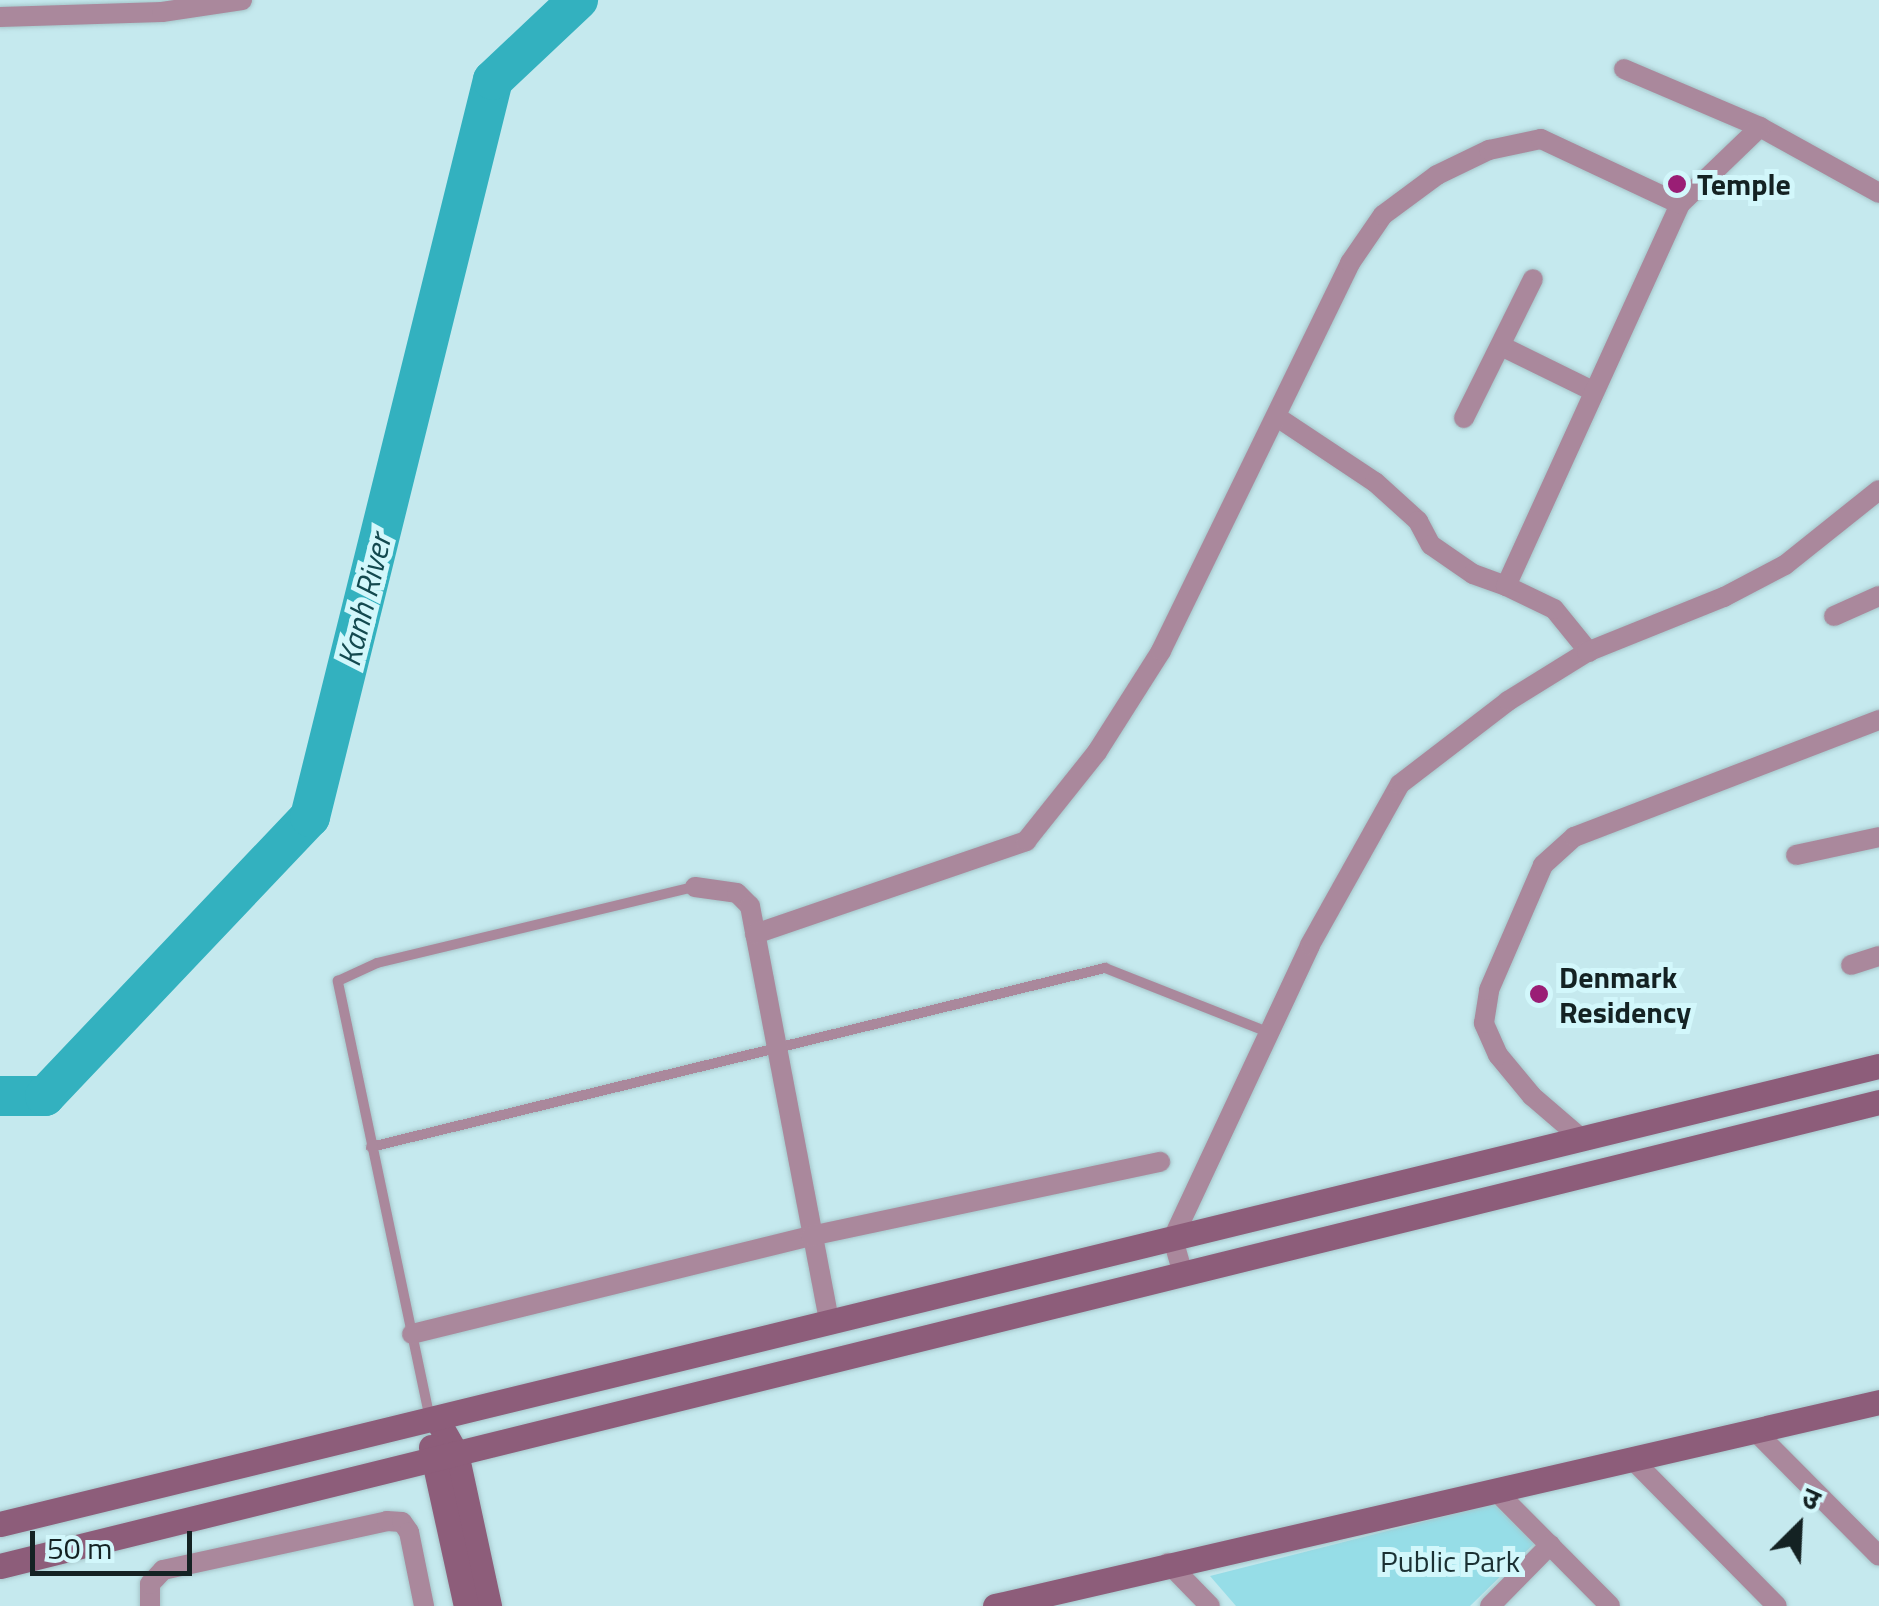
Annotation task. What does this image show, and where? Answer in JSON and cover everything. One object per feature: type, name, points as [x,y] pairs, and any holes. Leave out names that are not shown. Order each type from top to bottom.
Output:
[{"type":"street","points":[[0,17],[162,12],[242,0]]},
{"type":"street","points":[[1624,69],[1760,127],[1879,193]]},
{"type":"street","points":[[1506,586],[1590,390],[1680,204],[1760,127]]},
{"type":"street","points":[[755,934],[1026,841],[1097,752],[1161,650],[1366,236],[1437,175],[1489,150],[1541,138],[1680,204]]},
{"type":"street","points":[[1464,418],[1533,279]]},
{"type":"street","points":[[1501,346],[1590,390]]},
{"type":"street","points":[[1278,418],[1375,482],[1418,522],[1430,545],[1554,609],[1589,652]]},
{"type":"street","points":[[1183,1274],[1173,1238],[1310,945],[1400,784],[1508,702],[1589,652],[1724,598],[1785,565],[1879,490]]},
{"type":"street","points":[[1834,616],[1879,596]]},
{"type":"street","points":[[1582,1139],[1532,1096],[1498,1054],[1484,1023],[1489,990],[1543,865],[1574,837],[1879,720]]},
{"type":"street","points":[[1796,854],[1879,837]]},
{"type":"street","points":[[694,886],[737,893],[750,906],[773,1049],[829,1322]]},
{"type":"street","points":[[1851,964],[1879,956]]},
{"type":"street","points":[[0,1524],[1879,1066]]},
{"type":"street","points":[[0,1566],[1879,1102]]},
{"type":"street","points":[[412,1334],[812,1236],[1160,1162]]},
{"type":"street","points":[[995,1606],[1032,1602],[1168,1563],[1876,1405]]},
{"type":"street","points":[[433,1419],[456,1453],[488,1606]]},
{"type":"street","points":[[433,1419],[428,1460],[466,1606]]},
{"type":"street","points":[[1754,1430],[1879,1556]]},
{"type":"street","points":[[1632,1459],[1776,1606]]},
{"type":"street","points":[[1495,1490],[1610,1606]]},
{"type":"street","points":[[150,1606],[150,1584],[162,1570],[387,1520],[402,1522],[409,1532],[424,1606]]},
{"type":"street","points":[[1490,1606],[1550,1545]]},
{"type":"street","points":[[1168,1563],[1210,1606]]},
{"type":"lane","points":[[433,1419],[338,994],[347,972],[694,886]]},
{"type":"lane","points":[[371,1146],[1105,968],[1270,1033]]},
{"type":"green space","name":"Public Park","points":[[1497,1503],[1539,1539],[1470,1606],[1236,1606],[1210,1576]]},
{"type":"waterway","name":"Kanh River","points":[[0,1096],[45,1096],[310,817],[493,80],[578,0]]},
{"type":"place","name":"Temple","points":[[1677,184]]},
{"type":"place","name":"Denmark Residency","points":[[1539,994]]}]
